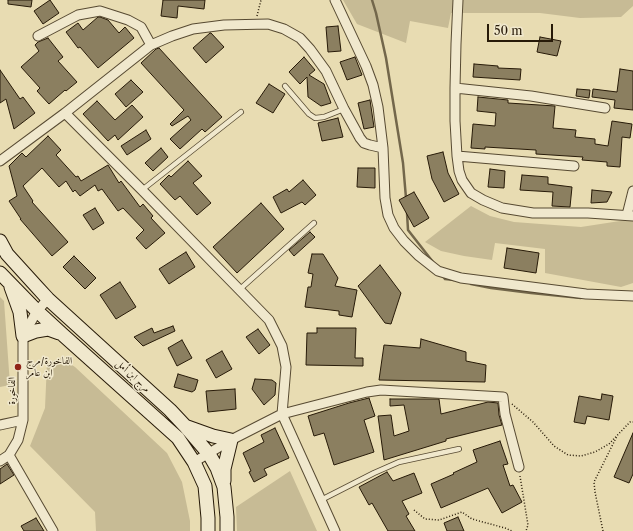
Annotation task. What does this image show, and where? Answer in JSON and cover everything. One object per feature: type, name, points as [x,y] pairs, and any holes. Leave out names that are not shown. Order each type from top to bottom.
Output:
[{"type":"street","points":[[335,0],[366,66],[373,85],[378,107],[383,148],[384,198],[388,215],[394,228],[404,241],[438,270],[460,278],[578,293],[633,296]]},
{"type":"street","points":[[458,0],[455,88],[457,156],[462,180],[471,193],[502,208],[533,214],[588,213],[630,215],[633,191]]},
{"type":"street","points":[[38,36],[78,15],[100,11],[128,20],[140,27],[152,45]]},
{"type":"street","points":[[0,161],[65,113],[152,45],[193,29],[224,25],[268,24],[284,29],[300,38],[326,71],[360,138],[370,145],[383,148]]},
{"type":"street","points":[[455,88],[531,96],[605,108]]},
{"type":"street","points":[[65,113],[269,320],[282,346],[286,367],[282,414],[335,531]]},
{"type":"street","points":[[457,156],[574,166]]},
{"type":"street","name":"مرج ابن أمل","points":[[0,241],[7,254],[48,298],[186,426],[209,454],[217,468],[224,487],[227,531]]},
{"type":"street","name":"مرج ابن أمل","points":[[0,273],[37,311],[178,438],[194,462],[205,486],[208,531]]},
{"type":"street","points":[[10,284],[20,312],[23,336],[36,331],[48,329],[62,334]]},
{"type":"street","name":"الفاخورة","points":[[0,461],[9,455],[18,440],[23,420],[23,336],[37,311],[48,298]]},
{"type":"street","points":[[194,462],[231,440],[282,414],[367,392],[381,390],[503,397],[505,414],[519,467]]},
{"type":"street","points":[[0,425],[23,420]]},
{"type":"street","points":[[186,426],[213,436],[231,440]]},
{"type":"street","points":[[224,487],[224,469],[231,440]]},
{"type":"street","points":[[9,455],[53,531]]},
{"type":"lane","points":[[285,86],[308,114],[315,118],[324,117],[344,109]]},
{"type":"lane","points":[[142,190],[241,112]]},
{"type":"lane","points":[[239,290],[314,223]]},
{"type":"lane","points":[[321,500],[399,462],[459,449]]},
{"type":"path","points":[[256,24],[261,0]]},
{"type":"path","points":[[503,397],[533,422],[554,446],[568,454],[581,456],[594,452],[609,444],[630,422],[633,422]]},
{"type":"path","points":[[603,531],[594,482],[619,433]]},
{"type":"path","points":[[519,467],[528,525],[526,531]]},
{"type":"path","points":[[414,510],[425,519],[439,520],[462,512],[472,519],[512,531]]},
{"type":"shaded area","points":[[343,0],[633,0],[633,6],[621,17],[580,18],[540,13],[451,13],[448,28],[410,21],[406,43],[357,24]]},
{"type":"shaded area","points":[[471,206],[490,216],[514,222],[581,227],[633,219],[633,283],[621,287],[545,273],[545,249],[495,243],[492,260],[441,251],[425,242]]},
{"type":"shaded area","points":[[0,297],[4,301],[10,385],[0,387]]},
{"type":"shaded area","points":[[61,358],[75,367],[167,453],[182,482],[190,521],[190,531],[96,531],[95,512],[30,446],[45,408],[47,363]]},
{"type":"shaded area","points":[[290,471],[317,531],[237,531],[236,507]]},
{"type":"building","points":[[8,0],[32,0],[31,7],[8,4]]},
{"type":"building","points":[[50,0],[59,13],[43,24],[34,11]]},
{"type":"building","points":[[163,0],[205,0],[204,9],[178,6],[177,18],[161,16]]},
{"type":"building","points":[[98,17],[108,20],[119,33],[125,27],[134,38],[98,68],[80,47],[78,48],[66,32],[78,23],[83,30]]},
{"type":"building","points":[[338,26],[341,51],[328,52],[326,27]]},
{"type":"building","points":[[210,33],[224,47],[206,63],[193,48]]},
{"type":"building","points":[[540,37],[561,41],[557,56],[537,52]]},
{"type":"building","points":[[48,38],[63,57],[58,61],[77,82],[49,104],[37,91],[40,88],[21,67],[39,51],[35,45],[38,42]]},
{"type":"building","points":[[159,48],[222,117],[205,132],[202,129],[180,149],[170,139],[191,120],[188,116],[172,126],[170,124],[184,110],[141,63]]},
{"type":"building","points":[[304,57],[315,70],[309,75],[324,84],[331,103],[321,106],[308,97],[307,77],[300,84],[289,72]]},
{"type":"building","points":[[355,57],[362,75],[347,80],[340,62]]},
{"type":"building","points":[[474,64],[498,66],[498,68],[521,69],[520,80],[473,77]]},
{"type":"building","points":[[620,69],[633,71],[633,110],[614,108],[615,100],[592,97],[593,89],[617,92]]},
{"type":"building","points":[[0,70],[20,99],[23,97],[35,113],[14,129],[6,99],[0,103]]},
{"type":"building","points":[[131,80],[143,92],[126,107],[115,94]]},
{"type":"building","points":[[269,84],[285,94],[273,113],[256,103]]},
{"type":"building","points":[[577,89],[590,90],[589,98],[576,96]]},
{"type":"building","points":[[478,97],[508,100],[508,103],[555,106],[553,128],[576,130],[575,137],[595,139],[595,144],[608,146],[612,121],[632,124],[630,138],[622,137],[620,167],[607,166],[607,162],[582,160],[583,157],[536,154],[536,150],[485,147],[485,149],[471,148],[473,124],[495,126],[496,113],[477,111]]},
{"type":"building","points":[[370,100],[374,127],[364,129],[358,103]]},
{"type":"building","points":[[97,101],[115,120],[132,105],[143,117],[118,140],[115,135],[108,141],[83,114]]},
{"type":"building","points":[[338,118],[343,137],[322,141],[318,123]]},
{"type":"building","points":[[146,130],[151,139],[127,155],[121,146]]},
{"type":"building","points":[[48,136],[61,150],[56,155],[76,177],[78,176],[81,181],[108,165],[119,183],[121,181],[140,207],[143,204],[153,216],[151,218],[165,233],[146,249],[136,238],[144,230],[123,208],[118,211],[102,189],[98,191],[95,185],[80,196],[75,190],[73,192],[66,181],[59,187],[42,168],[23,186],[33,201],[32,202],[68,242],[52,256],[20,219],[9,201],[17,196],[9,166],[22,153],[26,157]]},
{"type":"building","points":[[161,148],[168,157],[153,171],[145,163]]},
{"type":"building","points":[[443,152],[448,173],[459,194],[444,202],[432,179],[427,156]]},
{"type":"building","points":[[188,161],[202,176],[193,183],[211,203],[197,215],[180,196],[175,200],[160,184],[169,175],[171,177]]},
{"type":"building","points":[[358,168],[375,168],[375,188],[357,187]]},
{"type":"building","points":[[490,169],[505,171],[504,188],[488,187]]},
{"type":"building","points":[[522,175],[548,177],[548,184],[572,187],[570,207],[552,206],[553,192],[520,190]]},
{"type":"building","points":[[303,180],[316,195],[305,205],[302,202],[281,213],[273,197],[287,189],[289,192]]},
{"type":"building","points":[[592,190],[612,192],[607,202],[591,203]]},
{"type":"building","points":[[414,192],[429,218],[414,227],[399,200]]},
{"type":"building","points":[[261,203],[284,229],[237,273],[213,247]]},
{"type":"building","points":[[95,208],[104,223],[93,230],[83,215]]},
{"type":"building","points":[[310,232],[315,237],[294,256],[289,250]]},
{"type":"building","points":[[507,248],[539,253],[536,273],[504,268]]},
{"type":"building","points":[[186,252],[195,267],[169,284],[159,269]]},
{"type":"building","points":[[312,254],[323,254],[338,278],[335,286],[357,290],[352,317],[339,315],[339,311],[305,307],[308,287],[311,287],[313,274],[308,273]]},
{"type":"building","points":[[74,256],[96,278],[85,289],[63,267]]},
{"type":"building","points":[[380,265],[401,293],[391,324],[385,323],[358,286]]},
{"type":"building","points":[[120,282],[136,307],[116,319],[100,295]]},
{"type":"building","points":[[173,326],[175,331],[143,346],[134,337],[152,328],[154,333]]},
{"type":"building","points":[[317,328],[356,328],[355,358],[363,358],[363,366],[306,365],[307,333],[317,333]]},
{"type":"building","points":[[258,329],[270,345],[259,354],[246,337]]},
{"type":"building","points":[[421,339],[466,352],[466,361],[486,365],[485,382],[379,380],[384,345],[420,348]]},
{"type":"building","points":[[182,340],[192,358],[177,366],[168,348]]},
{"type":"building","points":[[222,351],[232,369],[216,378],[206,360]]},
{"type":"building","points":[[178,374],[198,380],[195,390],[192,392],[174,387]]},
{"type":"building","points":[[255,379],[272,380],[276,383],[275,395],[264,405],[252,389]]},
{"type":"building","points":[[235,389],[236,409],[208,412],[206,391]]},
{"type":"building","points":[[602,394],[613,396],[609,420],[587,416],[585,424],[574,422],[579,396],[601,400]]},
{"type":"building","points":[[369,398],[375,416],[364,420],[374,452],[334,465],[324,433],[314,436],[308,416]]},
{"type":"building","points":[[390,399],[439,399],[441,414],[488,402],[498,403],[502,425],[446,439],[446,441],[384,460],[378,416],[391,415],[394,436],[409,431],[404,405],[390,406]]},
{"type":"building","points":[[275,428],[289,458],[264,469],[267,475],[254,482],[243,453],[264,442],[261,435]]},
{"type":"building","points":[[633,433],[633,474],[629,483],[614,477]]},
{"type":"building","points":[[500,441],[508,464],[503,465],[510,486],[513,485],[522,502],[502,513],[488,488],[441,508],[431,484],[477,462],[473,450]]},
{"type":"building","points":[[7,464],[14,475],[0,484],[0,469]]},
{"type":"building","points":[[387,472],[393,481],[414,473],[422,493],[402,501],[409,514],[406,516],[415,531],[388,531],[372,503],[369,505],[359,487]]},
{"type":"building","points":[[458,517],[464,531],[447,531],[444,523]]},
{"type":"building","points":[[36,518],[44,531],[24,531],[21,526]]},
{"type":"waterway","points":[[372,0],[386,58],[403,163],[406,198]]},
{"type":"waterway","points":[[407,213],[408,230],[433,262]]},
{"type":"waterway","points":[[443,276],[445,279],[454,280]]},
{"type":"waterway","points":[[471,284],[491,288],[581,298]]},
{"type":"place","name":"الفاخورة/مرج ابن عامر","points":[[18,367]]}]
